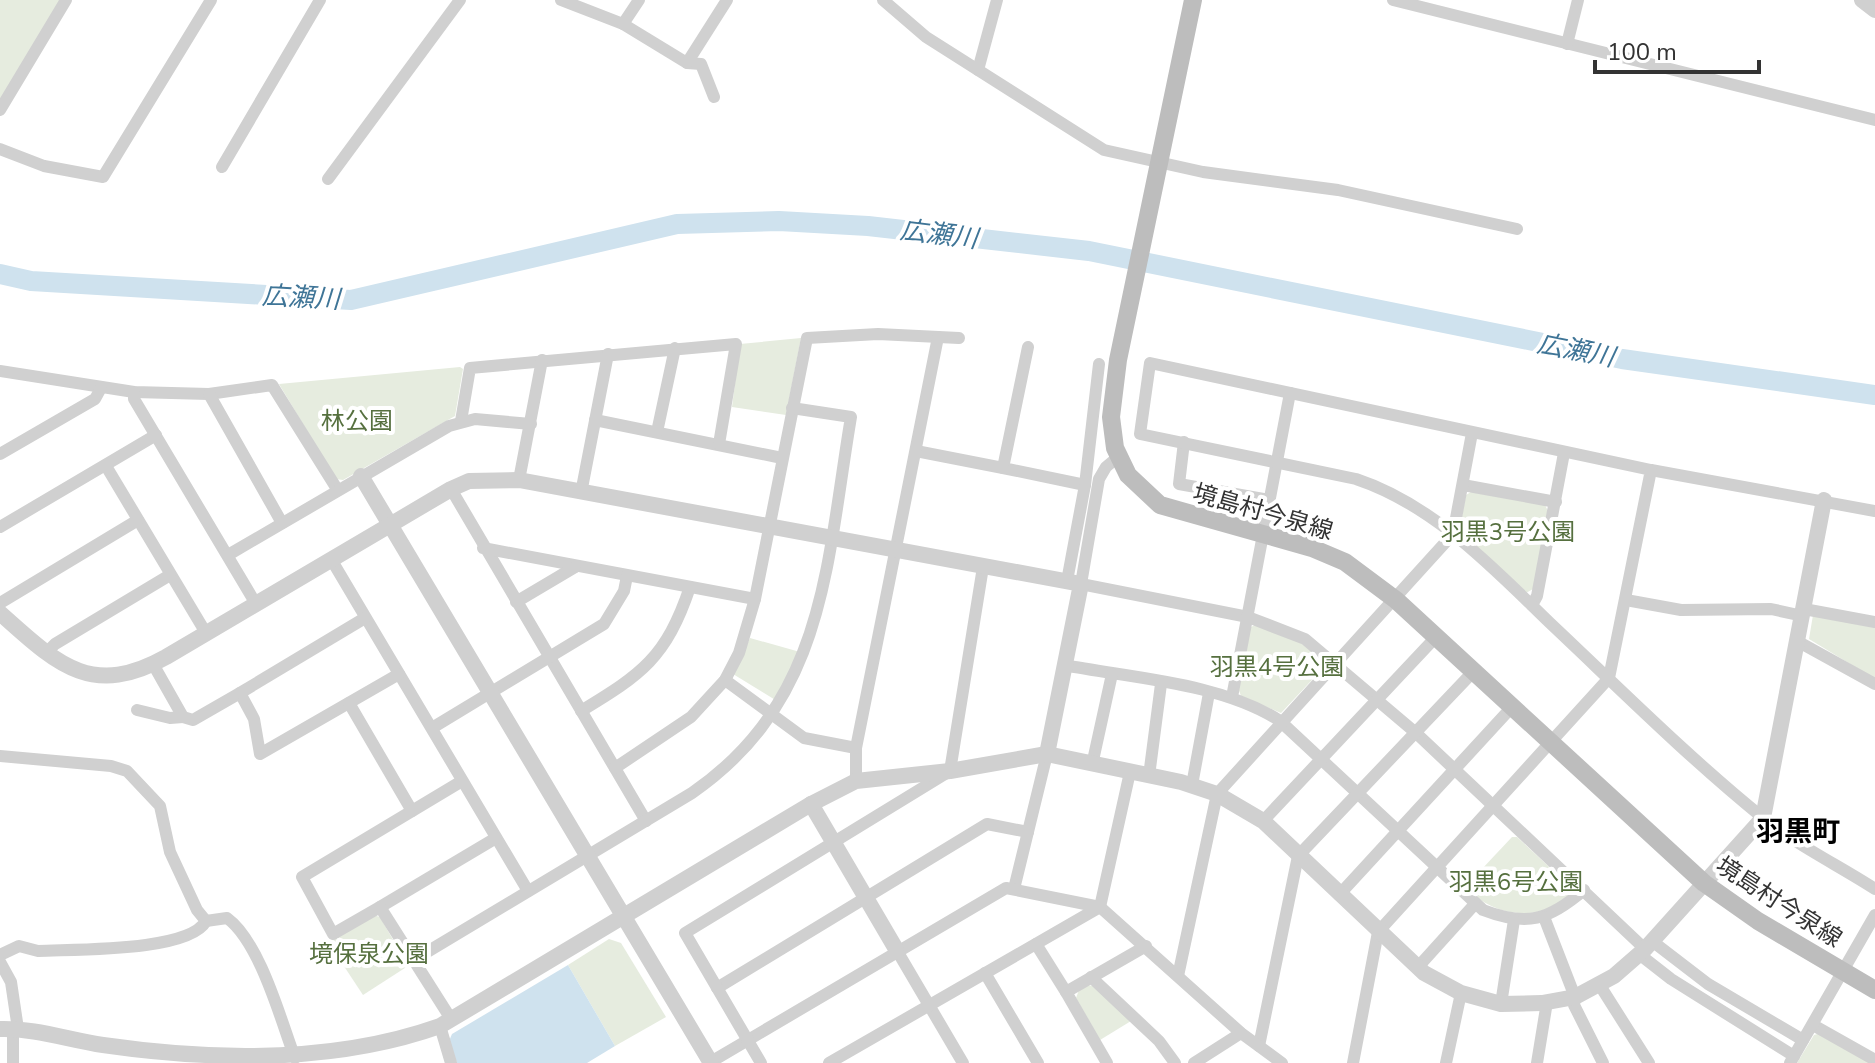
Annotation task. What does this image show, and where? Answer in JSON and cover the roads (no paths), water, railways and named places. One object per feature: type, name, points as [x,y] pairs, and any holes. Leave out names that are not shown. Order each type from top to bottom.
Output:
[{"type":"main road","name":"境島村今泉線","points":[[1193,0],[1123,336],[1111,417],[1118,457],[1136,484],[1160,505],[1202,519],[1263,532],[1345,562],[1396,600],[1704,883],[1758,921],[1875,990]]},
{"type":"street","points":[[0,110],[66,0]]},
{"type":"street","points":[[0,149],[44,166],[103,177],[211,0]]},
{"type":"street","points":[[222,167],[320,0]]},
{"type":"street","points":[[328,179],[460,0]]},
{"type":"street","points":[[561,0],[623,24],[687,63],[701,64],[714,97]]},
{"type":"street","points":[[623,24],[639,0]]},
{"type":"street","points":[[687,63],[727,0]]},
{"type":"street","points":[[883,0],[926,37],[1104,150],[1156,169],[1338,190],[1517,229]]},
{"type":"street","points":[[978,70],[997,0]]},
{"type":"street","points":[[1393,0],[1875,120]]},
{"type":"street","points":[[1567,44],[1578,0]]},
{"type":"street","points":[[1862,0],[1875,10]]},
{"type":"street","points":[[615,768],[691,717],[725,680],[739,653],[755,599],[807,338],[878,334],[959,338]]},
{"type":"street","points":[[856,781],[856,748],[938,337]]},
{"type":"street","points":[[461,421],[470,368],[736,344],[719,444]]},
{"type":"street","points":[[1003,468],[1028,347]]},
{"type":"street","points":[[657,432],[675,348]]},
{"type":"street","points":[[581,493],[608,354]]},
{"type":"street","points":[[519,480],[542,360]]},
{"type":"street","points":[[1875,511],[1564,453],[1150,363],[1140,434],[1276,460],[1381,487],[1424,510],[1763,818],[1875,889]]},
{"type":"street","points":[[1014,889],[1047,754],[1064,665],[1099,364]]},
{"type":"street","points":[[2,374],[134,392],[209,394],[272,385],[337,489]]},
{"type":"street","points":[[0,454],[95,399],[101,388]]},
{"type":"street","points":[[134,392],[134,399],[256,604]]},
{"type":"street","points":[[1232,697],[1290,393]]},
{"type":"street","points":[[209,394],[282,523]]},
{"type":"street","points":[[412,961],[646,821],[728,768],[774,714],[792,684],[808,644],[831,539],[851,417],[792,408]]},
{"type":"street","points":[[228,555],[427,436],[461,421],[487,419],[531,424]]},
{"type":"street","points":[[595,420],[782,458]]},
{"type":"street","points":[[1178,976],[1217,794],[1280,721],[1396,600],[1453,534],[1472,433]]},
{"type":"street","points":[[0,527],[156,435]]},
{"type":"street","points":[[1184,442],[1179,484],[1269,500]]},
{"type":"street","points":[[916,451],[1085,485]]},
{"type":"street","points":[[1532,605],[1537,596],[1564,453]]},
{"type":"street","points":[[1074,582],[1099,479],[1106,467],[1118,457]]},
{"type":"street","points":[[106,466],[206,633]]},
{"type":"street","points":[[1353,1063],[1378,932],[1609,678],[1651,470]]},
{"type":"street","points":[[361,476],[710,1063],[896,949],[1006,888],[1100,907],[1241,1033],[1282,1063]]},
{"type":"street","points":[[0,613],[46,653],[71,669],[97,676],[129,674],[153,664],[451,489],[469,481],[519,480],[1074,582],[1248,617],[1294,633],[1335,662],[1416,733],[1492,807],[1710,1004],[1792,1059],[1875,915]]},
{"type":"street","points":[[1463,485],[1556,502]]},
{"type":"street","points":[[451,489],[646,821]]},
{"type":"street","points":[[10,1029],[164,1057],[296,1061],[382,1049],[445,1023],[811,804],[856,781],[950,771],[1047,754],[1192,785],[1217,794],[1263,821],[1418,967],[1461,993],[1501,1004],[1575,997],[1599,984],[1645,948],[1763,818],[1824,500]]},
{"type":"street","points":[[0,603],[138,520]]},
{"type":"street","points":[[483,548],[755,599]]},
{"type":"street","points":[[331,559],[528,891]]},
{"type":"street","points":[[516,602],[575,567]]},
{"type":"street","points":[[761,1063],[685,933],[950,771],[983,567]]},
{"type":"street","points":[[46,653],[55,644],[170,575]]},
{"type":"street","points":[[432,728],[604,624],[620,600],[627,576]]},
{"type":"street","points":[[581,711],[630,681],[657,657],[678,622],[690,587]]},
{"type":"street","points":[[1626,600],[1681,610],[1771,609],[1875,622]]},
{"type":"street","points":[[137,710],[193,720],[365,618]]},
{"type":"street","points":[[1263,821],[1375,698],[1435,638]]},
{"type":"street","points":[[1797,641],[1875,684]]},
{"type":"street","points":[[153,664],[183,717]]},
{"type":"street","points":[[1064,665],[1232,697],[1280,721],[1474,905],[1514,920],[1544,917],[1584,890]]},
{"type":"street","points":[[1259,1046],[1298,856],[1472,673]]},
{"type":"street","points":[[240,693],[254,719],[260,754],[399,674]]},
{"type":"street","points":[[1092,765],[1112,674]]},
{"type":"street","points":[[725,680],[804,738],[856,748]]},
{"type":"street","points":[[1149,776],[1161,684]]},
{"type":"street","points":[[1192,785],[1209,693]]},
{"type":"street","points":[[349,703],[412,811]]},
{"type":"street","points":[[1339,895],[1511,708]]},
{"type":"street","points":[[0,756],[111,766],[127,771],[160,806],[170,852],[197,910],[206,921]]},
{"type":"street","points":[[829,1063],[1100,907],[1130,772]]},
{"type":"street","points":[[462,781],[302,877],[333,934],[496,838]]},
{"type":"street","points":[[811,804],[961,1059],[945,1063]]},
{"type":"street","points":[[717,988],[987,824],[1028,832]]},
{"type":"street","points":[[1418,967],[1474,905]]},
{"type":"street","points":[[380,907],[445,1023],[451,1063]]},
{"type":"street","points":[[1544,917],[1575,997],[1574,1005],[1603,1063]]},
{"type":"street","points":[[0,955],[19,946],[38,951],[166,942],[195,932],[206,921],[227,918],[242,935],[262,972],[296,1061]]},
{"type":"street","points":[[1501,1004],[1514,920]]},
{"type":"street","points":[[1036,944],[1107,1063]]},
{"type":"street","points":[[1066,992],[1146,946]]},
{"type":"street","points":[[1645,948],[1803,1040]]},
{"type":"street","points":[[0,962],[11,982],[13,1063]]},
{"type":"street","points":[[985,973],[1038,1063]]},
{"type":"street","points":[[1091,977],[1159,1041],[1175,1063]]},
{"type":"street","points":[[1599,984],[1649,1063]]},
{"type":"street","points":[[1446,1063],[1461,993]]},
{"type":"street","points":[[1537,1063],[1547,1002]]},
{"type":"street","points":[[1813,1025],[1875,1060]]},
{"type":"street","points":[[1194,1063],[1241,1033]]},
{"type":"water","points":[[568,965],[615,1046],[587,1063],[457,1063],[449,1041],[452,1034]]},
{"type":"waterway","name":"広瀬川","points":[[0,274],[31,281],[351,300],[677,224],[779,221],[868,226],[1089,251],[1622,359],[1875,395]]},
{"type":"district","name":"羽黒町","points":[[1798,831]]},
{"type":"park label","name":"林公園","points":[[357,421]]},
{"type":"park label","name":"羽黒3号公園","points":[[1508,532]]},
{"type":"park label","name":"羽黒4号公園","points":[[1277,667]]},
{"type":"park label","name":"羽黒6号公園","points":[[1516,882]]},
{"type":"park label","name":"境保泉公園","points":[[369,954]]}]
